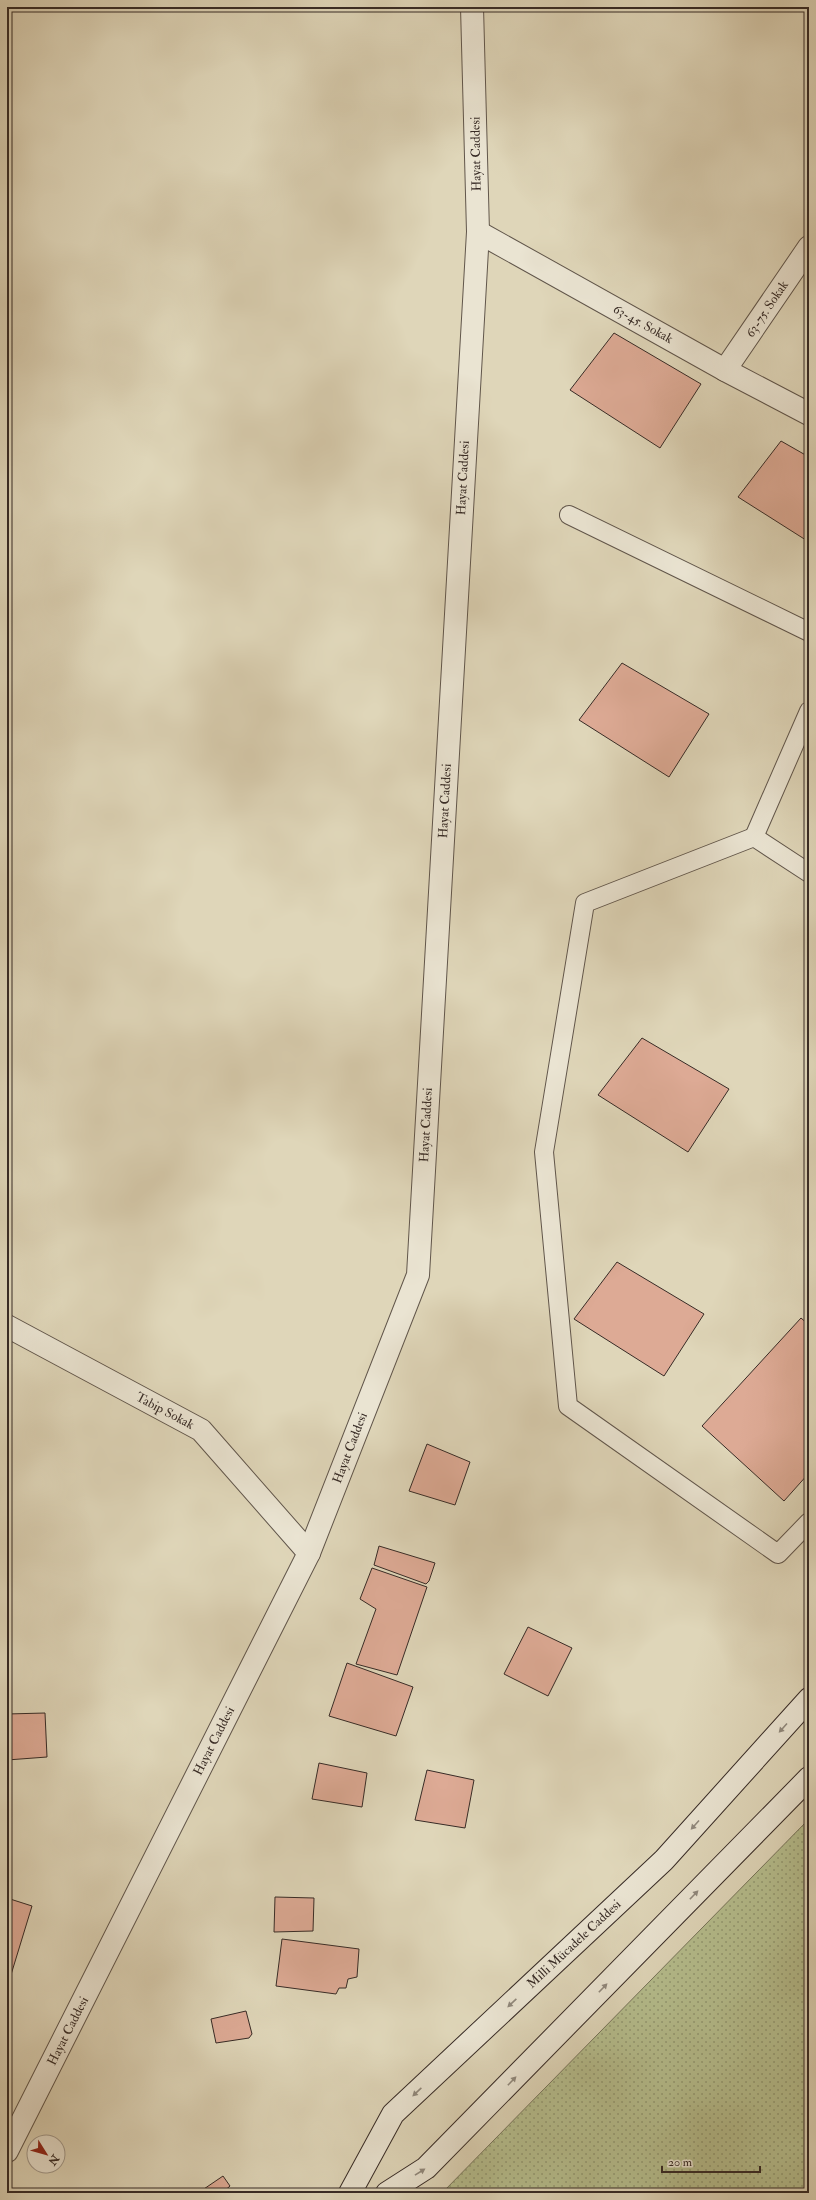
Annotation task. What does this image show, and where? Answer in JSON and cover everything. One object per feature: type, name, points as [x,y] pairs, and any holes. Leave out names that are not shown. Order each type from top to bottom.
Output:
[{"type":"street","name":"Hayat Caddesi","points":[[7,2151],[308,1553],[418,1275],[478,232],[472,7]]},
{"type":"street","name":"63-45. Sokak","points":[[478,232],[725,370],[809,414]]},
{"type":"street","name":"63-75. Sokak","points":[[725,370],[809,247]]},
{"type":"street","name":"Tabip Sokak","points":[[7,1326],[201,1430],[308,1553]]},
{"type":"street","name":"Milli Mücadele Caddesi","points":[[350,2193],[393,2114],[664,1860],[809,1699]]},
{"type":"street","points":[[387,2193],[426,2168],[809,1778]]},
{"type":"lane","points":[[569,515],[809,632]]},
{"type":"lane","points":[[809,711],[754,837],[585,903],[544,1152],[568,1406],[778,1554],[809,1522]]},
{"type":"lane","points":[[754,837],[809,873]]},
{"type":"green space","points":[[809,1819],[809,2193],[442,2193]]},
{"type":"building","points":[[614,333],[701,384],[660,448],[570,390]]},
{"type":"building","points":[[781,441],[809,457],[809,542],[738,497]]},
{"type":"building","points":[[622,663],[709,714],[669,777],[579,720]]},
{"type":"building","points":[[642,1038],[729,1089],[688,1152],[598,1095]]},
{"type":"building","points":[[617,1262],[704,1314],[664,1376],[574,1319]]},
{"type":"building","points":[[801,1318],[809,1325],[809,1473],[784,1501],[702,1426]]},
{"type":"building","points":[[427,1444],[470,1462],[455,1505],[409,1491]]},
{"type":"building","points":[[379,1546],[435,1563],[429,1581],[426,1584],[374,1565]]},
{"type":"building","points":[[372,1568],[427,1587],[397,1675],[356,1664],[376,1609],[360,1599]]},
{"type":"building","points":[[528,1627],[572,1648],[548,1696],[504,1674]]},
{"type":"building","points":[[347,1663],[413,1687],[396,1736],[329,1716]]},
{"type":"building","points":[[45,1713],[47,1757],[7,1760],[7,1714]]},
{"type":"building","points":[[319,1763],[367,1773],[362,1807],[312,1799]]},
{"type":"building","points":[[427,1770],[474,1780],[465,1828],[415,1820]]},
{"type":"building","points":[[275,1897],[314,1898],[313,1931],[274,1932]]},
{"type":"building","points":[[7,1898],[32,1906],[10,1978],[7,1979]]},
{"type":"building","points":[[282,1939],[359,1949],[357,1977],[348,1979],[346,1988],[339,1988],[336,1994],[276,1986]]},
{"type":"building","points":[[246,2011],[252,2034],[249,2038],[216,2043],[211,2019]]},
{"type":"building","points":[[223,2176],[230,2186],[222,2193],[198,2193]]}]
